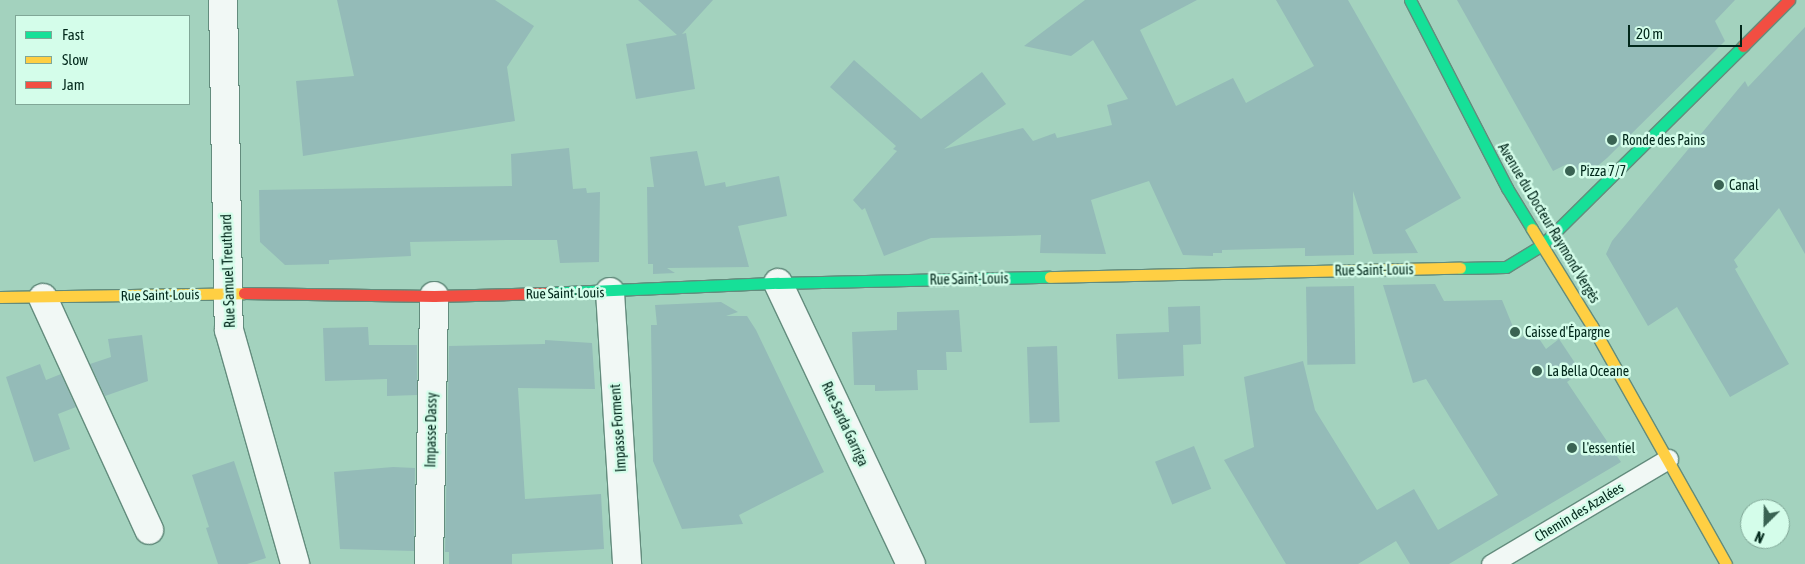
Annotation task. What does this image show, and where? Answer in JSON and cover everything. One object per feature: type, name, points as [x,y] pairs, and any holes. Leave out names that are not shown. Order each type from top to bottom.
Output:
[{"type":"main road","name":"Avenue du Docteur Raymond Vergès","points":[[1410,0],[1507,188],[1572,292],[1726,564]]},
{"type":"main road","name":"Rue Saint-Louis","points":[[0,298],[287,292],[434,296],[610,292],[778,283],[1506,267],[1542,244],[1789,0]]},
{"type":"street","name":"Rue Samuel Treuthard","points":[[223,0],[229,330],[295,564]]},
{"type":"street","name":"Rue Sarda Garriga","points":[[778,283],[911,564]]},
{"type":"street","name":"Impasse Forment","points":[[610,292],[626,564]]},
{"type":"street","name":"Impasse Dassy","points":[[429,564],[434,296]]},
{"type":"street","points":[[43,298],[149,530]]},
{"type":"lane","name":"Chemin des Azalées","points":[[1491,564],[1668,459]]},
{"type":"building","points":[[337,0],[495,0],[534,26],[507,67],[515,121],[303,156],[296,81],[354,76]]},
{"type":"building","points":[[638,0],[713,0],[682,34],[686,33],[695,89],[636,99],[626,44],[677,35]]},
{"type":"building","points":[[1085,0],[1197,0],[1140,30],[1176,106],[1233,78],[1246,103],[1314,66],[1276,0],[1348,0],[1461,198],[1405,230],[1418,253],[1373,254],[1353,191],[1354,255],[1305,256],[1305,248],[1222,250],[1222,253],[1213,253],[1213,256],[1183,255],[1149,181],[1091,200],[1106,254],[1040,253],[1041,235],[931,238],[884,256],[865,208],[862,210],[853,200],[897,151],[893,149],[896,146],[830,87],[854,60],[921,119],[982,72],[1006,104],[944,149],[1023,128],[1033,141],[1055,133],[1057,138],[1112,125],[1107,105],[1128,99],[1093,40],[1071,56],[1024,46]]},
{"type":"building","points":[[1457,0],[1735,0],[1715,21],[1725,41],[1607,158],[1587,175],[1567,164],[1553,171]]},
{"type":"building","points":[[1805,27],[1805,254],[1779,208],[1734,260],[1738,267],[1735,269],[1789,364],[1730,397],[1677,307],[1648,326],[1606,254],[1612,241],[1745,81],[1748,87]]},
{"type":"building","points":[[569,148],[573,189],[586,188],[587,193],[600,192],[599,262],[560,263],[557,240],[507,240],[410,242],[411,256],[329,260],[329,264],[285,265],[260,242],[259,190],[512,186],[511,154]]},
{"type":"building","points":[[697,151],[705,186],[725,182],[726,187],[779,176],[787,216],[738,226],[749,267],[667,268],[675,273],[653,274],[653,264],[648,264],[647,187],[654,187],[650,157]]},
{"type":"building","points":[[1435,284],[1444,301],[1502,300],[1518,339],[1534,331],[1546,349],[1559,339],[1581,372],[1567,382],[1621,462],[1449,564],[1410,564],[1396,541],[1358,564],[1286,564],[1224,460],[1254,447],[1244,377],[1303,361],[1315,410],[1377,510],[1414,489],[1438,530],[1498,495],[1426,379],[1413,383],[1383,285]]},
{"type":"building","points":[[1354,286],[1355,364],[1307,365],[1306,287]]},
{"type":"building","points":[[721,302],[738,312],[726,316],[747,316],[756,330],[824,472],[739,515],[743,524],[682,529],[653,461],[651,325],[657,325],[655,305]]},
{"type":"building","points":[[1200,306],[1201,344],[1183,345],[1184,376],[1118,379],[1116,334],[1169,332],[1168,307]]},
{"type":"building","points":[[959,310],[962,352],[946,352],[947,370],[917,370],[918,390],[875,391],[875,385],[854,385],[852,332],[897,330],[897,312]]},
{"type":"building","points":[[368,327],[369,345],[417,345],[417,395],[387,396],[387,379],[325,381],[323,328]]},
{"type":"building","points":[[142,335],[148,381],[105,396],[90,364],[111,357],[108,339]]},
{"type":"building","points":[[545,340],[592,343],[595,389],[518,388],[525,499],[601,494],[604,549],[512,554],[512,564],[449,564],[449,552],[445,552],[449,346],[545,344]]},
{"type":"building","points":[[1057,346],[1060,422],[1030,423],[1027,347]]},
{"type":"building","points":[[40,364],[46,380],[61,374],[76,407],[58,414],[70,449],[34,462],[6,377]]},
{"type":"building","points":[[1194,446],[1211,489],[1172,504],[1155,462]]},
{"type":"building","points":[[234,461],[266,558],[247,564],[218,564],[206,528],[209,527],[192,475]]},
{"type":"building","points":[[393,467],[415,468],[414,551],[340,549],[334,472]]},
{"type":"traffic: fast","points":[[1410,0],[1507,188],[1532,229]]},
{"type":"traffic: fast","points":[[1460,268],[1506,267],[1542,245],[1743,46]]},
{"type":"traffic: fast","points":[[545,293],[778,283],[1050,277]]},
{"type":"traffic: slow","points":[[1532,229],[1592,326],[1726,564]]},
{"type":"traffic: slow","points":[[1050,277],[1460,268]]},
{"type":"traffic: slow","points":[[0,297],[244,293]]},
{"type":"traffic: jam","points":[[1743,46],[1789,0]]},
{"type":"traffic: jam","points":[[244,293],[434,296],[545,293]]},
{"type":"place","name":"Ronde des Pains","points":[[1612,140]]},
{"type":"place","name":"Pizza 7/7","points":[[1570,171]]},
{"type":"place","name":"Canal","points":[[1719,185]]},
{"type":"place","name":"Caisse d'Épargne","points":[[1515,332]]},
{"type":"place","name":"La Bella Oceane","points":[[1537,371]]},
{"type":"place","name":"L'essentíel","points":[[1572,448]]}]
